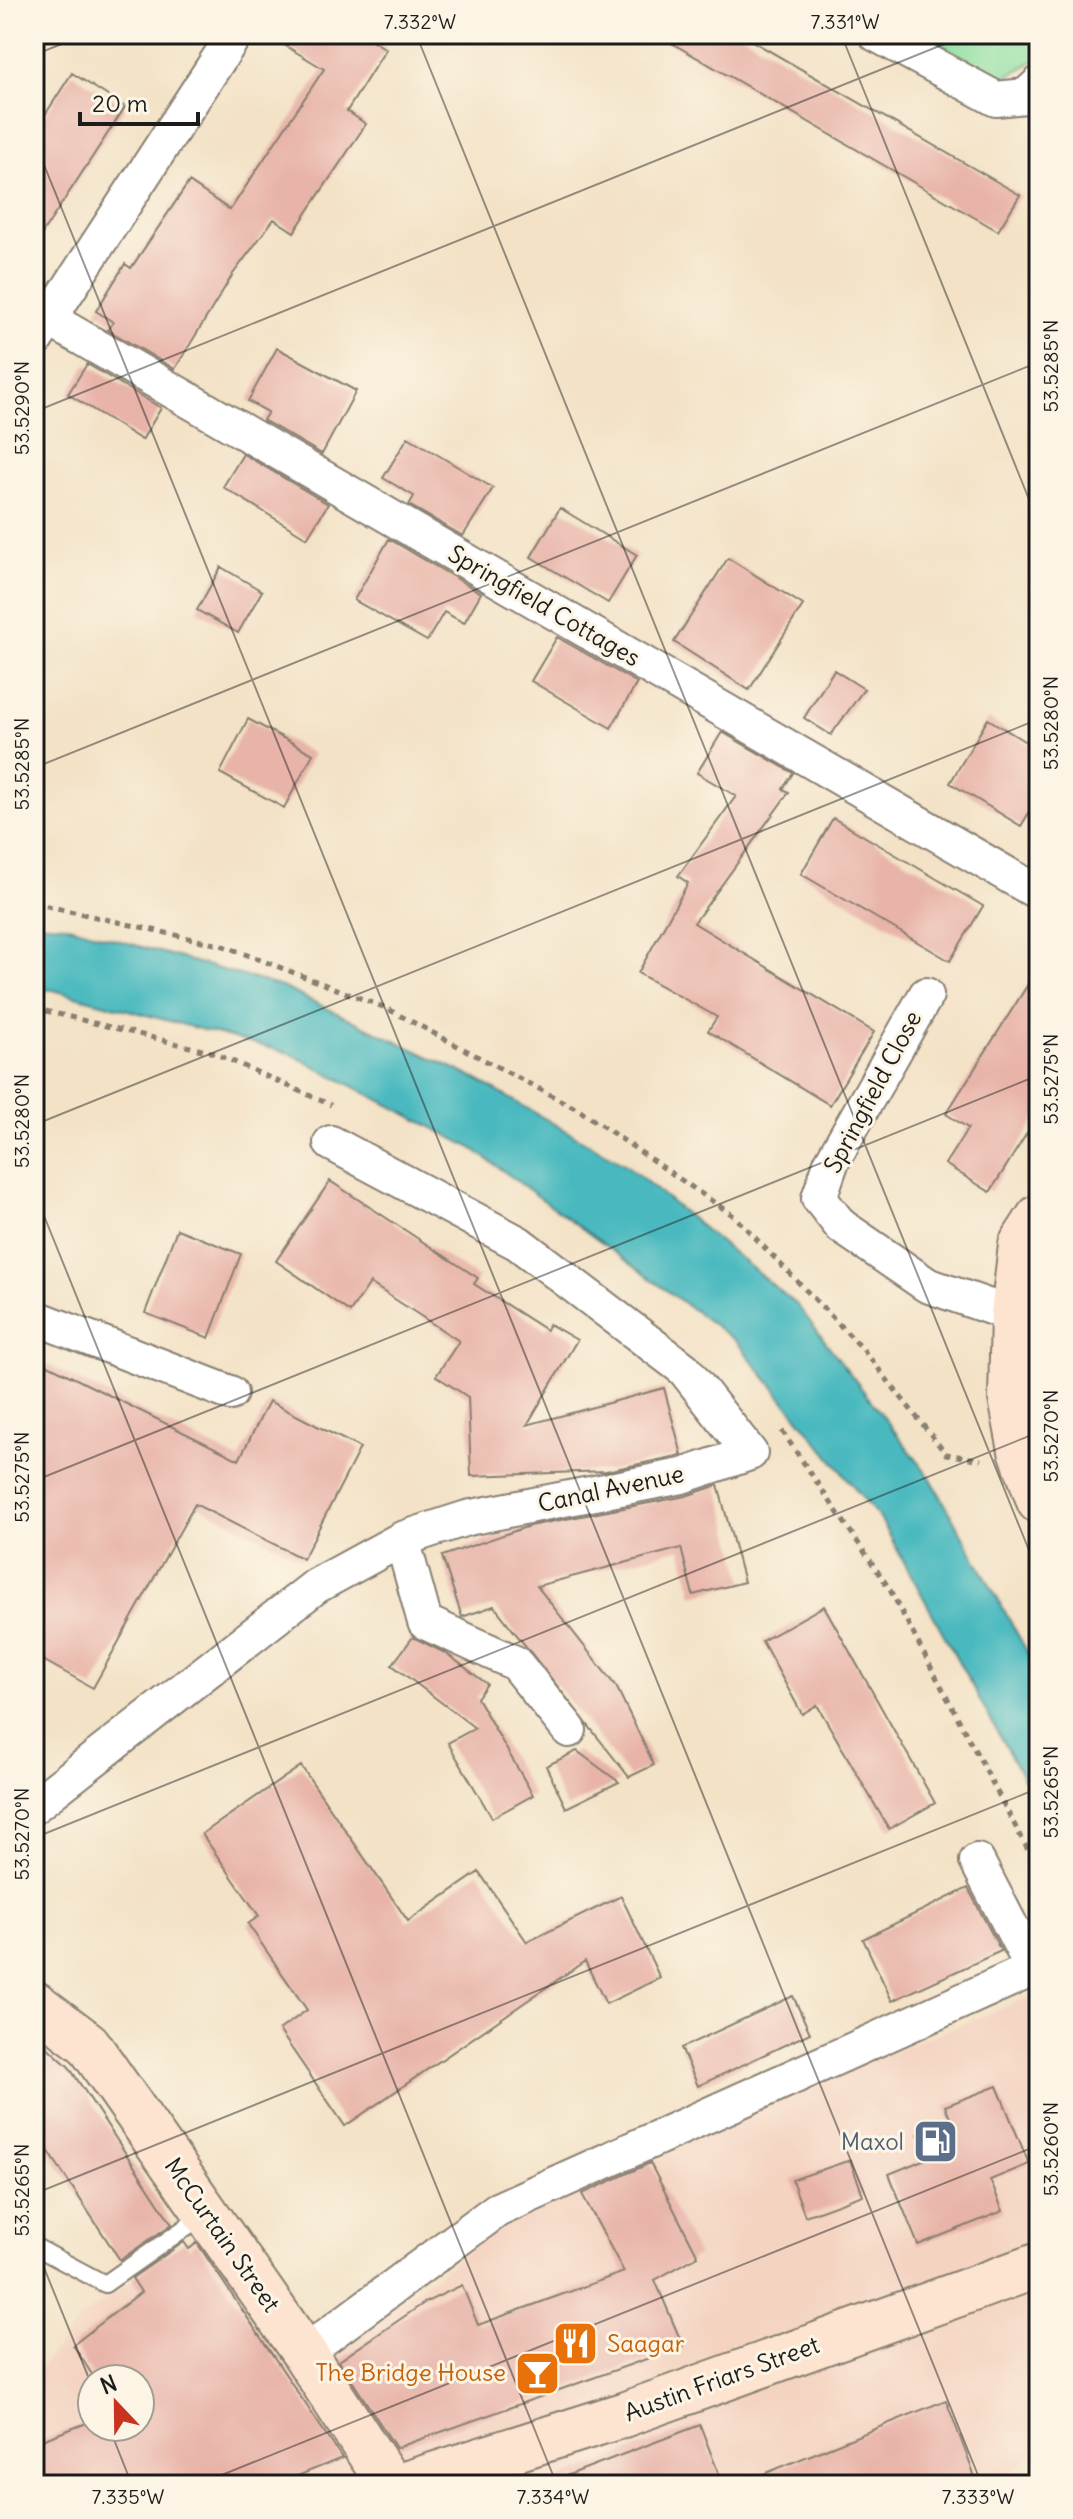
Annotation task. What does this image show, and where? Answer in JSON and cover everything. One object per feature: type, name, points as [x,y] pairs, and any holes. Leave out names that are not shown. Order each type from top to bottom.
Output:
[{"type":"street","name":"Springfield Cottages","points":[[235,34],[42,331],[1039,893]]},
{"type":"street","points":[[876,34],[996,99],[1026,96],[1039,84]]},
{"type":"street","name":"Springfield Close","points":[[926,995],[831,1163],[819,1198],[841,1226],[927,1285],[1013,1315]]},
{"type":"street","name":"Canal Avenue","points":[[34,1806],[316,1586],[402,1539],[467,1518],[682,1476],[750,1453],[684,1369],[518,1243],[331,1143]]},
{"type":"street","points":[[1039,1217],[1021,1245],[1013,1315],[1011,1398],[1021,1450],[1039,1501]]},
{"type":"street","points":[[34,1317],[230,1393]]},
{"type":"street","points":[[402,1539],[425,1622],[515,1663],[569,1730]]},
{"type":"street","points":[[304,2353],[497,2210],[1033,1969],[977,1861]]},
{"type":"street","name":"McCurtain Street","points":[[34,2003],[88,2044],[304,2353],[390,2485]]},
{"type":"street","name":"Austin Friars Street","points":[[402,2485],[623,2415],[1039,2265]]},
{"type":"lane","points":[[34,2246],[105,2284],[206,2213]]},
{"type":"path","points":[[34,903],[224,946],[386,1008],[579,1110],[734,1216],[862,1348],[946,1454],[981,1460],[1021,1450]]},
{"type":"shaded area","points":[[1039,1993],[1039,2448],[999,2485],[34,2485],[34,2376],[83,2316],[201,2231],[301,2375],[501,2227],[686,2136]]},
{"type":"green space","points":[[922,34],[1039,34],[1039,58],[1002,79]]},
{"type":"water","points":[[34,923],[65,925],[282,987],[474,1078],[626,1165],[797,1305],[930,1477],[1039,1673],[1039,1808],[881,1520],[737,1342],[472,1148],[289,1053],[53,990],[34,989]]},
{"type":"building","points":[[266,34],[362,34],[386,49],[347,111],[366,124],[294,232],[274,219],[233,274],[175,369],[108,330],[113,322],[96,311],[125,264],[131,268],[189,182],[230,210],[324,69]]},
{"type":"building","points":[[656,34],[740,34],[1020,195],[998,231]]},
{"type":"building","points":[[72,73],[125,107],[34,246],[34,132]]},
{"type":"building","points":[[277,348],[356,391],[322,454],[263,420],[268,412],[248,401]]},
{"type":"building","points":[[87,364],[161,408],[142,440],[68,394]]},
{"type":"building","points":[[408,437],[493,488],[463,536],[409,505],[414,496],[383,478]]},
{"type":"building","points":[[243,454],[328,504],[307,538],[223,487]]},
{"type":"building","points":[[560,508],[637,555],[608,603],[531,557]]},
{"type":"building","points":[[389,539],[481,593],[464,623],[444,612],[427,641],[354,600]]},
{"type":"building","points":[[728,558],[803,605],[749,690],[674,642]]},
{"type":"building","points":[[221,567],[262,591],[238,633],[197,610]]},
{"type":"building","points":[[557,637],[637,683],[611,728],[531,681]]},
{"type":"building","points":[[834,670],[864,689],[831,735],[804,718]]},
{"type":"building","points":[[248,719],[313,754],[284,808],[220,773]]},
{"type":"building","points":[[988,719],[1039,750],[1039,796],[1021,826],[950,783]]},
{"type":"building","points":[[722,732],[793,773],[783,789],[789,792],[694,923],[874,1032],[830,1105],[708,1031],[717,1017],[638,973],[688,883],[678,876],[736,796],[697,773]]},
{"type":"building","points":[[833,818],[983,906],[950,961],[801,874]]},
{"type":"building","points":[[1039,967],[1039,1114],[990,1192],[945,1164],[968,1128],[946,1114]]},
{"type":"building","points":[[330,1181],[478,1278],[474,1284],[546,1330],[549,1324],[577,1340],[527,1425],[664,1388],[682,1455],[606,1471],[471,1476],[468,1397],[436,1376],[459,1341],[370,1283],[350,1312],[276,1261]]},
{"type":"building","points":[[177,1229],[241,1254],[209,1338],[145,1313]]},
{"type":"building","points":[[34,1358],[239,1460],[269,1401],[360,1448],[303,1559],[195,1504],[93,1688],[34,1655]]},
{"type":"building","points":[[718,1485],[744,1582],[693,1595],[681,1548],[537,1586],[617,1688],[654,1765],[629,1777],[494,1606],[462,1617],[442,1556],[529,1526],[686,1496]]},
{"type":"building","points":[[824,1606],[935,1803],[889,1829],[817,1705],[802,1714],[762,1641]]},
{"type":"building","points":[[413,1637],[447,1654],[487,1684],[477,1698],[533,1795],[492,1818],[448,1743],[475,1728],[392,1665]]},
{"type":"building","points":[[577,1751],[619,1782],[566,1808],[546,1766]]},
{"type":"building","points":[[301,1766],[408,1921],[479,1872],[527,1942],[621,1896],[660,1978],[606,2004],[585,1961],[345,2126],[279,2030],[307,2010],[248,1924],[259,1916],[202,1834]]},
{"type":"building","points":[[968,1888],[1001,1951],[892,2001],[863,1939]]},
{"type":"building","points":[[793,1996],[810,2033],[698,2086],[681,2048]]},
{"type":"building","points":[[34,2035],[69,2067],[172,2224],[120,2260],[34,2129]]},
{"type":"building","points":[[997,2086],[1029,2164],[990,2180],[1003,2211],[918,2245],[889,2174],[928,2158],[918,2134],[951,2121],[945,2106]]},
{"type":"building","points":[[850,2160],[863,2195],[805,2216],[792,2180]]},
{"type":"building","points":[[650,2163],[698,2256],[655,2280],[683,2346],[396,2448],[339,2361],[424,2303],[462,2285],[478,2325],[624,2272],[582,2194]]},
{"type":"building","points":[[184,2242],[189,2249],[197,2243],[342,2458],[275,2485],[34,2485],[34,2443],[76,2427],[76,2443],[156,2443],[156,2363],[85,2363],[73,2345],[141,2292],[132,2278]]},
{"type":"building","points":[[946,2400],[978,2485],[739,2485],[739,2484]]},
{"type":"building","points":[[700,2425],[723,2485],[550,2485],[550,2482]]},
{"type":"place","name":"Maxol","points":[[935,2142]]},
{"type":"place","name":"Saagar","points":[[576,2344]]},
{"type":"place","name":"The Bridge House","points":[[537,2373]]}]
